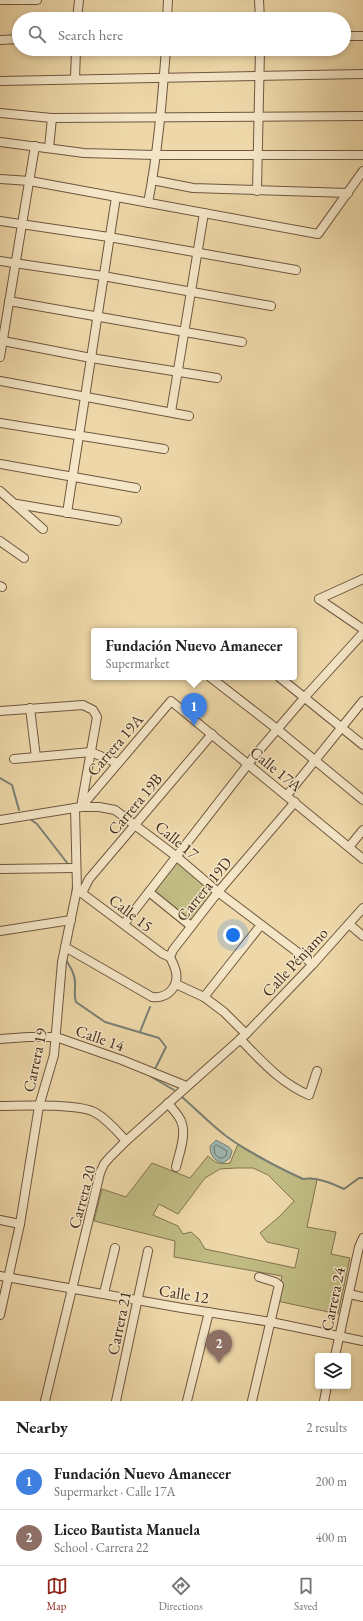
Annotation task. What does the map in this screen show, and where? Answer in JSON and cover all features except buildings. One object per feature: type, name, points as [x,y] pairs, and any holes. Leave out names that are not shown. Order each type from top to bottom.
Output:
[{"type":"street","points":[[0,0],[37,0]]},
{"type":"street","points":[[78,12],[79,0]]},
{"type":"street","points":[[167,12],[168,0]]},
{"type":"street","points":[[259,0],[260,12]]},
{"type":"street","points":[[351,36],[363,36]]},
{"type":"street","points":[[0,40],[12,39]]},
{"type":"street","points":[[75,80],[76,56]]},
{"type":"street","points":[[148,203],[161,117],[166,56]]},
{"type":"street","points":[[257,191],[260,116],[260,56]]},
{"type":"street","points":[[0,81],[363,74]]},
{"type":"street","points":[[0,113],[52,118],[363,116]]},
{"type":"street","points":[[49,148],[52,118]]},
{"type":"street","points":[[0,142],[84,153],[155,155],[363,155]]},
{"type":"street","points":[[0,357],[3,341],[2,329],[10,301],[36,146]]},
{"type":"street","points":[[0,179],[30,181],[318,234],[363,171]]},
{"type":"street","points":[[152,180],[193,188],[348,193]]},
{"type":"street","points":[[67,513],[116,197]]},
{"type":"street","points":[[171,412],[204,213]]},
{"type":"street","points":[[0,222],[109,237],[296,270]]},
{"type":"street","points":[[0,261],[103,276],[271,306]]},
{"type":"street","points":[[10,301],[242,342]]},
{"type":"street","points":[[3,341],[91,358],[217,378]]},
{"type":"street","points":[[0,380],[189,416]]},
{"type":"street","points":[[0,423],[164,450]]},
{"type":"street","points":[[0,464],[136,488]]},
{"type":"street","points":[[0,491],[43,529]]},
{"type":"street","points":[[16,504],[117,522]]},
{"type":"street","points":[[0,541],[24,558]]},
{"type":"street","points":[[124,924],[277,729],[362,627],[319,599],[363,580]]},
{"type":"street","points":[[214,680],[277,729],[363,800]]},
{"type":"street","points":[[283,680],[363,745]]},
{"type":"street","name":"Calle 17A","points":[[171,701],[363,859]]},
{"type":"street","name":"Carrera 19A","points":[[78,808],[171,701]]},
{"type":"street","points":[[287,795],[363,701]]},
{"type":"street","name":"Carrera 19","points":[[0,1315],[4,1276],[20,1224],[39,1106],[54,1055],[62,962],[79,891],[75,868],[78,808],[91,752],[97,717],[92,710],[83,705],[30,708]]},
{"type":"street","points":[[0,711],[30,708],[36,757]]},
{"type":"street","name":"Carrera 19B","points":[[79,891],[212,734]]},
{"type":"street","points":[[14,759],[91,752],[117,763]]},
{"type":"street","name":"Carrera 19D","points":[[170,957],[173,950],[218,892],[295,802]]},
{"type":"street","name":"Calle 17","points":[[0,820],[78,808],[108,808],[115,810],[136,824],[178,857],[218,892],[313,964]]},
{"type":"street","points":[[349,847],[363,830]]},
{"type":"street","points":[[0,868],[75,868]]},
{"type":"street","name":"Calle 15","points":[[79,891],[163,954],[170,957]]},
{"type":"street","points":[[149,892],[191,926]]},
{"type":"street","name":"Calle Pénjamo","points":[[243,1036],[313,964],[363,908]]},
{"type":"street","points":[[0,931],[71,920]]},
{"type":"street","points":[[349,924],[363,936]]},
{"type":"street","points":[[204,997],[261,925]]},
{"type":"street","points":[[65,947],[152,998],[159,998],[169,993],[176,984],[176,972],[170,957]]},
{"type":"street","points":[[176,984],[204,997],[224,1012],[280,1079],[295,1089],[309,1095],[316,1071]]},
{"type":"street","name":"Carrera 20","points":[[45,1401],[100,1173],[104,1164],[126,1141],[243,1036]]},
{"type":"street","name":"Calle 14","points":[[0,1039],[56,1037],[122,1060],[186,1086]]},
{"type":"street","points":[[168,1103],[181,1119],[183,1125],[176,1167]]},
{"type":"street","points":[[0,1106],[39,1106],[83,1109],[95,1113],[106,1121],[126,1141]]},
{"type":"street","points":[[0,1220],[20,1224]]},
{"type":"street","name":"Carrera 24","points":[[336,1353],[349,1294],[359,1264],[359,1248],[363,1238]]},
{"type":"street","points":[[104,1294],[116,1248]]},
{"type":"street","name":"Carrera 21","points":[[116,1401],[139,1300],[148,1251]]},
{"type":"street","name":"Calle 12","points":[[4,1276],[271,1322],[363,1341]]},
{"type":"street","points":[[252,1401],[279,1285],[275,1282],[259,1277]]},
{"type":"street","points":[[349,1294],[363,1297]]},
{"type":"street","points":[[187,1401],[209,1312]]},
{"type":"street","points":[[324,1401],[326,1389]]},
{"type":"shaded area","points":[[177,861],[215,892],[191,923],[152,892]]},
{"type":"shaded area","points":[[238,1144],[280,1168],[303,1179],[311,1178],[317,1180],[307,1227],[336,1232],[331,1254],[350,1258],[338,1314],[277,1301],[282,1276],[174,1257],[175,1241],[94,1221],[102,1189],[126,1197],[152,1163],[190,1178],[208,1156],[218,1163],[230,1163]],"holes":[[[253,1168],[268,1175],[294,1201],[280,1216],[260,1233],[267,1242],[299,1249],[295,1268],[205,1249],[199,1239],[191,1232],[183,1234],[178,1226],[153,1215],[159,1204],[178,1214],[205,1178],[220,1169]]]},
{"type":"water","points":[[216,1140],[229,1147],[232,1151],[230,1158],[223,1163],[215,1159],[211,1152],[210,1146]]},
{"type":"waterway","points":[[0,778],[12,785],[19,810]]},
{"type":"waterway","points":[[30,819],[37,824],[68,864]]},
{"type":"waterway","points":[[72,895],[73,886]]},
{"type":"waterway","points":[[66,960],[75,979],[76,1002],[105,1022],[159,1038],[166,1047],[155,1069]]},
{"type":"waterway","points":[[140,1032],[150,1007]]},
{"type":"waterway","points":[[150,1076],[174,1090]]},
{"type":"waterway","points":[[182,1097],[214,1127],[226,1136],[263,1159],[303,1179],[319,1180],[344,1189],[359,1178],[363,1178]]},
{"type":"place","name":"Fundación Nuevo Amanecer","points":[[194,726]]},
{"type":"place","name":"Liceo Bautista Manuela","points":[[219,1363]]}]
